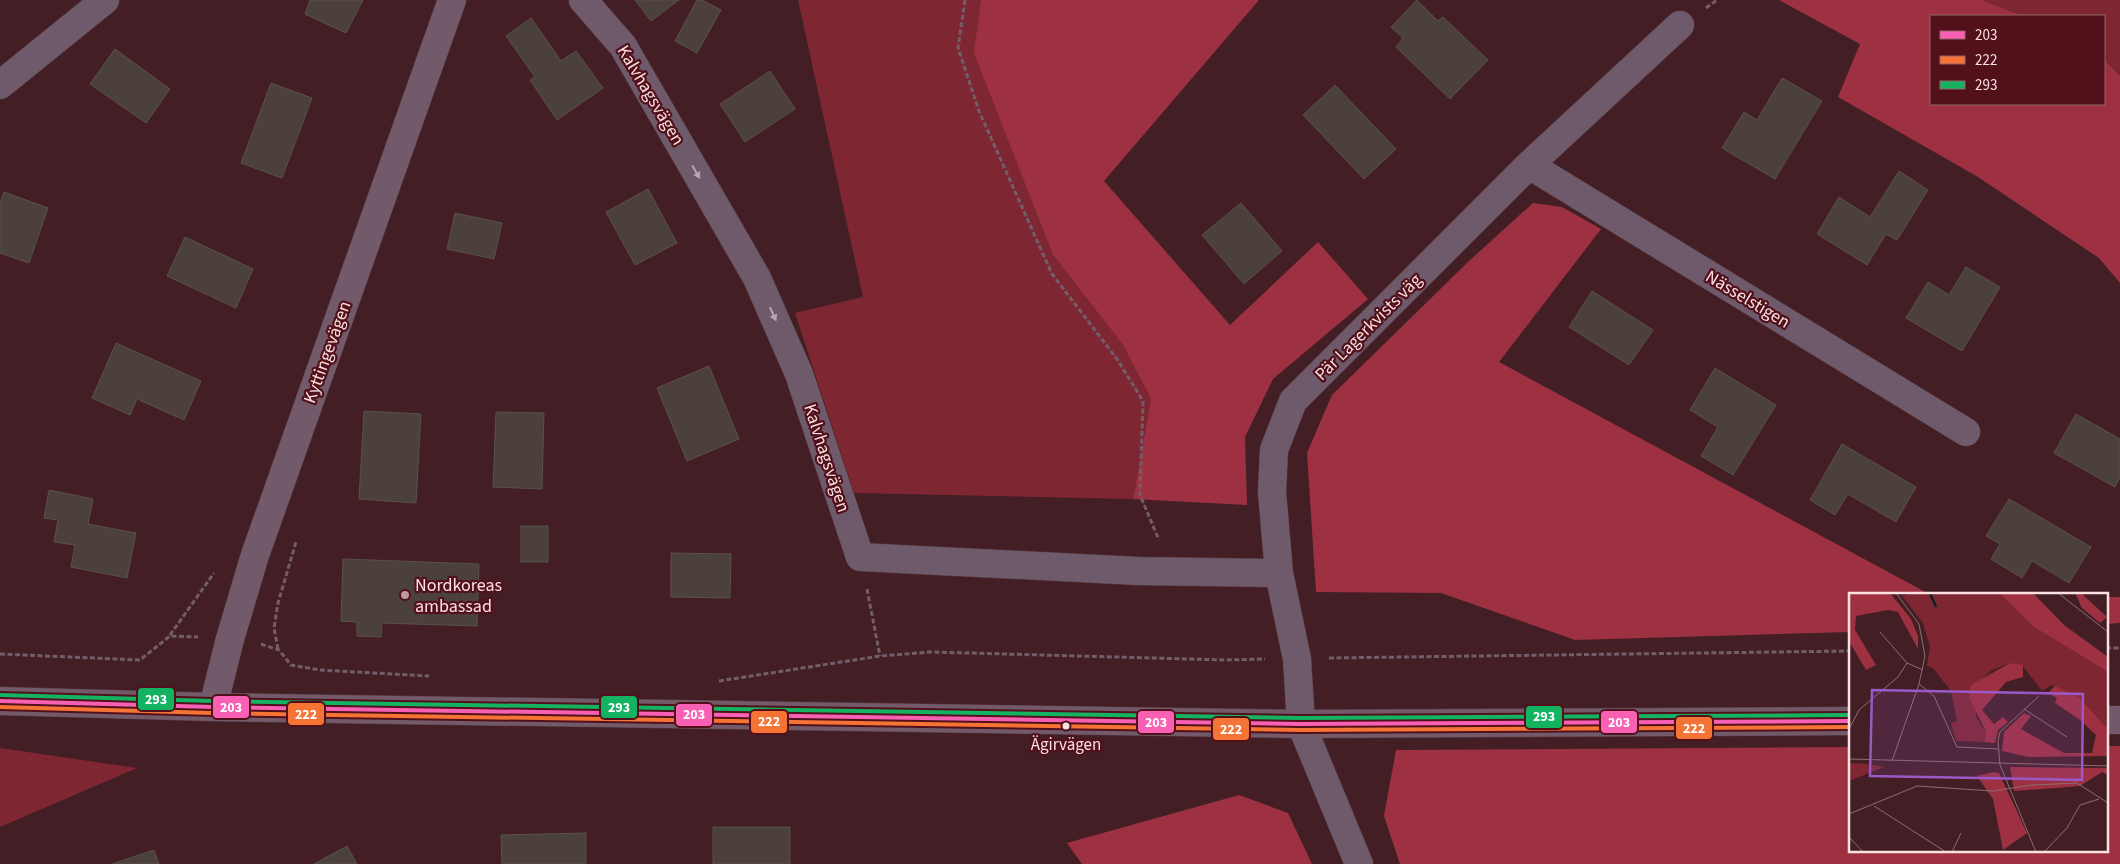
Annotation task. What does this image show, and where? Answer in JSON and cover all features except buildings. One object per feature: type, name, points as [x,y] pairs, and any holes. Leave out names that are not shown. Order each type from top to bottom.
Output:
[{"type":"main road","name":"Kyttingevägen","points":[[213,707],[230,639],[255,555],[452,0]]},
{"type":"main road","points":[[0,701],[213,707],[1301,724],[1849,721]]},
{"type":"street","points":[[0,85],[105,0]]},
{"type":"street","name":"Kalvhagsvägen","points":[[583,0],[623,46],[757,278],[799,374],[860,556]]},
{"type":"street","name":"Pär Lagerkvists väg","points":[[1301,724],[1297,659],[1279,573],[1272,492],[1274,450],[1293,401],[1529,165],[1680,25]]},
{"type":"street","name":"Nässelstigen","points":[[1529,165],[1966,432]]},
{"type":"street","points":[[860,556],[1138,571],[1279,573]]},
{"type":"street","points":[[1301,724],[1360,864]]},
{"type":"path","points":[[965,0],[958,48],[987,129],[1052,274],[1117,359],[1143,401],[1140,495],[1159,540]]},
{"type":"path","points":[[278,650],[274,628],[275,620],[298,534]]},
{"type":"path","points":[[860,556],[880,656]]},
{"type":"path","points":[[0,654],[140,660],[170,636],[230,639],[262,644],[278,650],[291,665],[320,670],[439,677]]},
{"type":"path","points":[[715,681],[880,656],[931,652],[1226,660],[1849,652]]},
{"type":"shaded area","points":[[798,0],[981,0],[975,53],[1053,255],[1123,345],[1151,399],[1133,499],[854,493],[795,313],[863,297]]},
{"type":"shaded area","points":[[981,0],[1259,0],[1104,181],[1230,325],[1318,242],[1368,299],[1273,379],[1245,437],[1247,505],[1133,499],[1151,399],[1123,345],[1053,255],[974,53]]},
{"type":"shaded area","points":[[1779,0],[1982,0],[2020,15],[1930,15],[1930,105],[2105,105],[2105,60],[2120,76],[2120,283],[2099,258],[1978,177],[1838,97],[1860,44]]},
{"type":"shaded area","points":[[1982,0],[2120,0],[2120,76],[2105,60],[2105,15],[2020,15]]},
{"type":"shaded area","points":[[1533,203],[1562,207],[1601,229],[1499,362],[1927,593],[1849,593],[1849,632],[1575,640],[1441,593],[1316,592],[1307,453],[1332,395],[1469,261]]},
{"type":"shaded area","points":[[2108,597],[2120,597],[2120,623],[2108,624]]},
{"type":"shaded area","points":[[2108,746],[2120,746],[2120,864],[1400,864],[1384,816],[1396,750],[1849,747],[1849,852],[2108,852]]},
{"type":"shaded area","points":[[0,748],[137,768],[0,827]]},
{"type":"shaded area","points":[[1239,795],[1288,813],[1312,864],[1082,864],[1067,843]]},
{"type":"transit line","name":"293","points":[[0,695],[213,701],[1301,718],[1849,715]]},
{"type":"transit line","name":"203","points":[[0,701],[213,707],[1301,724],[1849,721]]},
{"type":"transit line","name":"222","points":[[0,707],[213,713],[1301,730],[1849,727]]},
{"type":"place","name":"Nordkoreas ambassad","points":[[405,595]]},
{"type":"place","name":"Ägirvägen","points":[[1066,726]]}]
